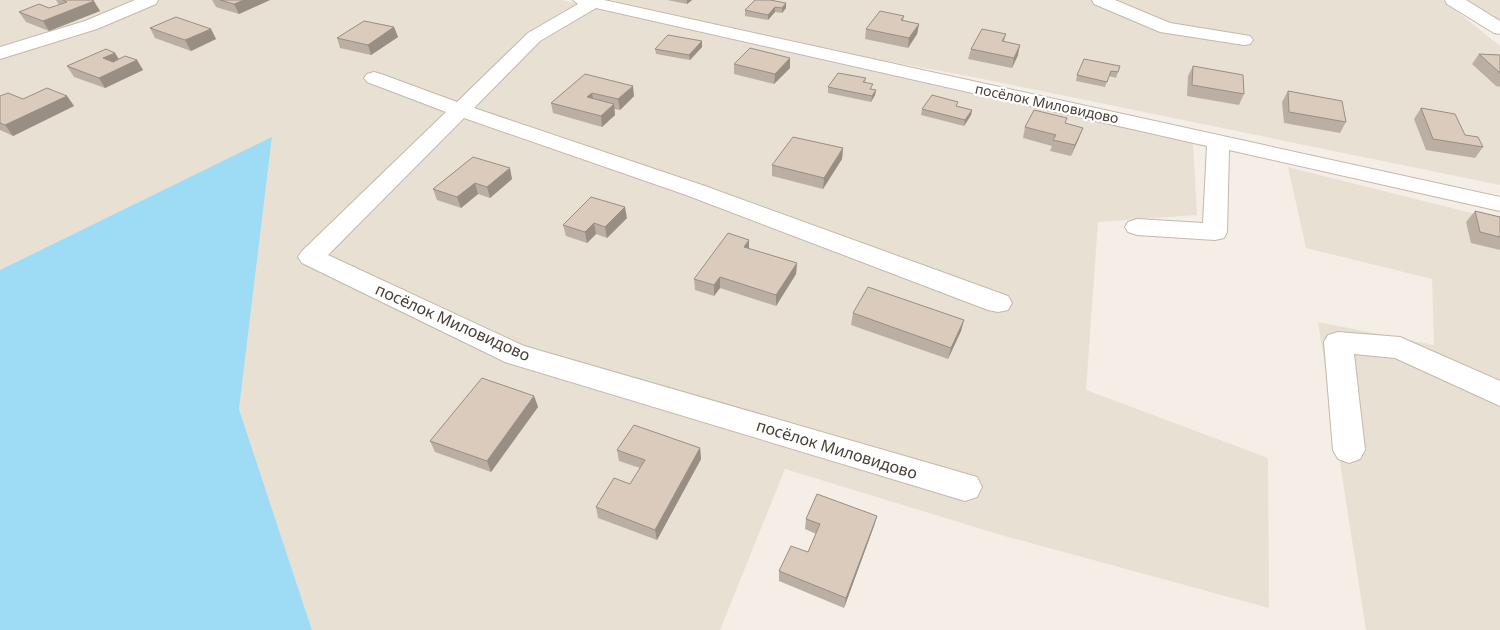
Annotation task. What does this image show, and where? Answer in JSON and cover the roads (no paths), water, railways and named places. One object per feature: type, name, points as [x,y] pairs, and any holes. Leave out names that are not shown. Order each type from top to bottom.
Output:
[{"type":"street","points":[[0,53],[91,25],[150,0]]},
{"type":"street","points":[[1100,0],[1166,28],[1244,40]]},
{"type":"street","points":[[1453,0],[1500,29]]},
{"type":"street","name":"посёлок Миловидово","points":[[965,487],[515,354],[311,256],[534,37],[587,2],[1218,140],[1500,204]]},
{"type":"street","points":[[374,78],[460,110],[694,190],[998,304]]},
{"type":"street","points":[[1137,227],[1215,232],[1218,140]]},
{"type":"street","points":[[1350,450],[1338,342],[1400,348],[1500,394]]},
{"type":"water","points":[[272,137],[239,409],[312,630],[0,630],[0,270]]}]
